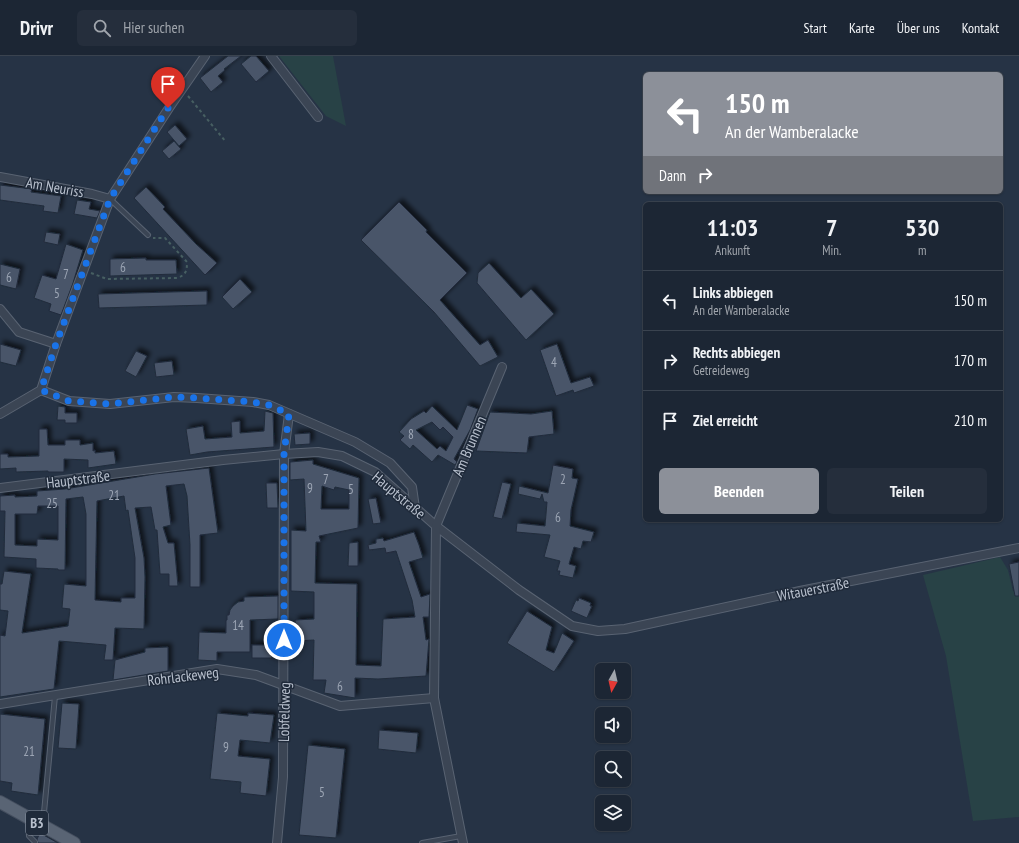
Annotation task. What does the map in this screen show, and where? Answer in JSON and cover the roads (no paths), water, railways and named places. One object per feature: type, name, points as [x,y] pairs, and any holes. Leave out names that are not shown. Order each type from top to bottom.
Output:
[{"type":"main road","name":"B3","points":[[0,802],[74,843]]},
{"type":"street","points":[[0,414],[41,390],[56,344],[110,199],[168,108],[206,56]]},
{"type":"street","points":[[271,56],[318,116]]},
{"type":"street","name":"Am Neuriss","points":[[0,177],[92,194],[110,199]]},
{"type":"street","points":[[0,309],[19,332],[56,344]]},
{"type":"street","name":"Am Brunnen","points":[[436,526],[502,367]]},
{"type":"street","points":[[41,390],[69,401],[110,404],[174,397],[253,402],[269,405],[355,442],[390,463],[412,487],[415,508]]},
{"type":"street","name":"Lobfeldweg","points":[[277,843],[283,777],[284,454],[289,414]]},
{"type":"street","name":"Hauptstraße","points":[[0,488],[223,460],[284,454],[318,452],[342,456],[375,472],[436,526],[519,590],[572,626],[598,631],[625,629]]},
{"type":"street","points":[[436,526],[434,698],[462,839]]},
{"type":"street","name":"Witauerstraße","points":[[625,629],[800,591],[1019,548]]},
{"type":"street","name":"Rohrlackeweg","points":[[0,704],[217,669],[256,675],[340,706],[434,698]]},
{"type":"lane","points":[[110,199],[148,235]]},
{"type":"lane","points":[[43,826],[55,696]]},
{"type":"lane","points":[[28,818],[29,836],[35,842]]},
{"type":"lane","points":[[422,843],[462,839]]}]
